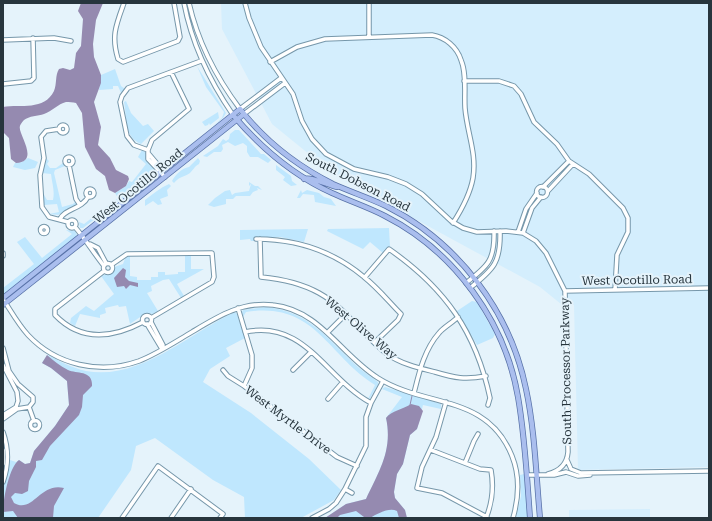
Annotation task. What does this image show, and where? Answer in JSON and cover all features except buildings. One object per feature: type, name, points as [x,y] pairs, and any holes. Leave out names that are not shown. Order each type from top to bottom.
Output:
[{"type":"main road","name":"South Dobson Road","points":[[240,109],[268,140],[304,168],[344,188],[386,206],[420,226],[446,247],[478,282],[505,326],[521,368],[528,402],[540,518]]},
{"type":"main road","name":"West Ocotillo Road","points":[[4,301],[82,235],[240,109]]},
{"type":"main road","name":"West Ocotillo Road","points":[[4,301],[88,242],[165,177],[244,114]]},
{"type":"main road","name":"South Dobson Road","points":[[233,115],[264,149],[304,179],[331,193],[385,216],[405,227],[437,252],[470,288],[497,331],[511,369],[520,408],[530,518]]},
{"type":"main road","points":[[304,179],[310,177],[325,184],[344,188]]},
{"type":"street","points":[[124,3],[114,34],[115,48],[120,62],[126,62],[179,39],[174,3]]},
{"type":"street","name":"South Dobson Road","points":[[184,3],[191,34],[201,61],[214,88],[233,115]]},
{"type":"street","name":"South Dobson Road","points":[[190,3],[198,34],[209,60],[220,80],[240,109]]},
{"type":"street","points":[[245,3],[257,39],[270,62],[293,94],[307,130],[319,148],[326,154],[354,169],[388,177],[406,184],[430,200],[453,223],[470,230],[521,233]]},
{"type":"street","points":[[369,3],[369,36]]},
{"type":"street","points":[[270,62],[297,47],[315,40],[369,36],[432,35],[443,39],[453,46],[459,54],[463,65],[465,109],[473,145],[474,170],[467,197],[453,223]]},
{"type":"street","points":[[3,84],[31,81],[34,78],[33,38]]},
{"type":"street","points":[[3,40],[54,38],[71,41]]},
{"type":"street","points":[[165,177],[148,151],[134,145],[126,136],[120,102],[124,92],[128,88],[201,61]]},
{"type":"street","points":[[162,172],[150,162],[148,151],[152,140],[189,109],[172,72]]},
{"type":"street","name":"West Ocotillo Road","points":[[240,109],[282,78]]},
{"type":"street","points":[[464,81],[499,81],[514,86],[521,94],[534,122],[557,144],[569,161],[596,181],[620,204],[626,213],[628,232],[617,255],[615,290]]},
{"type":"street","name":"West Ocotillo Road","points":[[244,114],[285,82]]},
{"type":"street","points":[[49,218],[42,207],[40,175],[44,158],[41,137],[46,131],[59,129]]},
{"type":"street","points":[[150,162],[154,158]]},
{"type":"street","points":[[521,233],[526,209],[537,193],[538,188],[543,187],[569,161]]},
{"type":"street","points":[[521,233],[532,208],[541,197],[546,196],[548,191],[573,164]]},
{"type":"street","points":[[69,165],[76,199],[80,205]]},
{"type":"street","points":[[543,187],[548,191]]},
{"type":"street","points":[[537,193],[541,197]]},
{"type":"street","points":[[60,219],[63,214],[70,212],[88,197]]},
{"type":"street","points":[[70,212],[70,227],[75,227],[88,242],[98,248],[105,265],[104,271],[54,312],[60,321],[71,327],[82,332],[98,335],[121,333],[151,320],[213,281],[214,256],[212,253],[126,254],[111,265],[105,265],[90,248],[88,242]]},
{"type":"street","points":[[49,218],[76,222],[75,227]]},
{"type":"street","points":[[46,226],[49,218]]},
{"type":"street","points":[[466,283],[484,269],[492,257],[494,247],[494,231]]},
{"type":"street","points":[[470,288],[490,272],[498,260],[500,250],[500,231]]},
{"type":"street","name":"South Processor Parkway","points":[[521,233],[536,241],[546,254],[564,291],[567,459],[560,469],[548,474]]},
{"type":"street","name":"West Olive Way","points":[[365,277],[338,259],[312,247],[287,241],[258,239],[261,277],[277,278],[300,284],[320,294],[346,314],[387,354],[401,362],[459,379],[470,380],[486,376]]},
{"type":"street","points":[[375,342],[398,320],[401,314],[365,277],[390,249],[414,266],[437,290],[458,318],[478,354],[486,376],[490,398],[488,405]]},
{"type":"street","points":[[104,271],[111,272],[111,265]]},
{"type":"street","name":"West Ocotillo Road","points":[[564,291],[709,288]]},
{"type":"street","points":[[4,301],[20,325],[34,341],[52,354],[74,364],[96,367],[117,366],[138,361],[217,317],[238,308],[259,304],[288,308],[308,316],[328,332],[363,367],[383,381],[414,393],[466,408],[483,418],[498,432],[506,444],[513,460],[518,482],[518,496],[513,518]]},
{"type":"street","points":[[238,308],[252,355],[252,368],[244,386]]},
{"type":"street","points":[[328,332],[346,314]]},
{"type":"street","points":[[145,316],[151,320],[163,345],[162,349],[145,323],[145,316]]},
{"type":"street","points":[[414,393],[421,368],[430,347],[439,333],[458,318]]},
{"type":"street","points":[[245,332],[263,329],[285,333],[299,340],[342,383],[371,403]]},
{"type":"street","points":[[3,348],[9,371],[18,384],[32,394],[33,402],[29,407],[17,409],[3,419]]},
{"type":"street","points":[[293,370],[311,352]]},
{"type":"street","points":[[3,365],[18,397],[16,407],[3,415]]},
{"type":"street","name":"West Myrtle Drive","points":[[222,370],[337,457],[357,466]]},
{"type":"street","points":[[312,518],[329,509],[336,503],[357,466],[366,446],[366,417],[371,403],[383,381]]},
{"type":"street","points":[[328,399],[342,383]]},
{"type":"street","points":[[431,450],[480,469],[491,470],[493,483],[492,501],[487,518],[442,493],[417,488],[422,467],[431,450],[446,402]]},
{"type":"street","points":[[29,407],[34,421]]},
{"type":"street","points":[[3,432],[7,445],[8,461],[3,482]]},
{"type":"street","points":[[465,464],[478,434]]},
{"type":"street","points":[[321,444],[324,440]]},
{"type":"street","points":[[3,450],[3,464]]},
{"type":"street","points":[[567,459],[568,466],[574,471],[581,473],[601,474]]},
{"type":"street","points":[[122,518],[158,466],[192,489],[223,514],[220,518]]},
{"type":"street","points":[[527,475],[568,472],[581,476],[601,474],[709,471]]},
{"type":"street","points":[[171,518],[192,489]]},
{"type":"street","points":[[345,489],[352,493]]},
{"type":"shaded area","points":[[81,3],[103,3],[96,20],[93,44],[94,57],[101,75],[101,83],[94,102],[101,127],[98,145],[110,158],[116,170],[128,176],[129,179],[126,186],[115,193],[109,190],[105,176],[96,169],[85,147],[82,113],[76,103],[63,103],[44,114],[26,119],[20,125],[20,130],[27,153],[27,158],[23,161],[16,163],[11,159],[9,138],[3,132],[3,107],[32,105],[44,102],[54,91],[59,69],[63,68],[70,70],[74,68],[76,53],[81,46],[83,19],[78,11]]},
{"type":"shaded area","points":[[221,3],[709,3],[709,467],[578,470],[574,305],[561,304],[540,287],[336,176],[272,124],[222,29]]},
{"type":"shaded area","points":[[197,66],[226,113],[223,118],[209,130],[222,118],[224,112],[206,87]]},
{"type":"shaded area","points":[[115,69],[121,86],[125,89],[121,93],[118,86],[113,86],[113,89],[99,90],[101,75]]},
{"type":"shaded area","points":[[126,101],[131,113],[143,126],[148,124],[154,131],[141,144],[132,137],[129,132],[124,102]]},
{"type":"shaded area","points":[[218,112],[219,118],[210,125],[209,123],[205,126],[202,122]]},
{"type":"shaded area","points":[[235,130],[239,130],[261,154],[264,154],[271,160],[268,163],[258,157],[250,157],[247,152],[247,146],[243,143],[235,146],[228,142],[222,145],[223,149],[221,152],[214,152],[207,157],[203,156],[218,146],[223,139],[226,141],[229,139],[230,134]]},
{"type":"shaded area","points":[[142,150],[145,152],[148,163],[155,170],[154,174],[83,228],[80,228],[79,222],[84,224],[118,198],[115,193],[126,186],[129,181],[132,182],[146,164],[138,157]]},
{"type":"shaded area","points":[[28,158],[38,162],[35,168],[25,170],[13,167],[15,163],[22,162]]},
{"type":"shaded area","points":[[46,158],[49,161],[47,164],[50,168],[56,168],[63,163],[65,166],[55,170],[54,173],[62,207],[75,202],[77,205],[58,215],[49,214],[59,212],[57,204],[44,205],[43,193],[47,200],[53,200],[54,193],[51,174],[42,173]]},
{"type":"shaded area","points":[[198,158],[200,161],[199,164],[190,173],[178,179],[174,183],[172,181],[179,172],[189,167]]},
{"type":"shaded area","points":[[276,165],[291,176],[292,181],[297,185],[291,186],[283,180],[285,177],[276,170]]},
{"type":"shaded area","points":[[249,182],[255,186],[258,186],[262,190],[257,188],[258,190],[253,192],[250,196],[236,196],[233,199],[226,199],[226,204],[214,207],[208,205],[225,191],[230,190],[232,195],[235,193],[249,191],[251,184],[249,186]]},
{"type":"shaded area","points":[[169,184],[171,186],[167,190],[168,196],[160,199],[162,204],[158,205],[153,201],[145,206],[145,200]]},
{"type":"shaded area","points":[[301,190],[302,193],[307,190],[319,193],[324,197],[331,199],[336,206],[315,202],[314,195],[303,194],[300,198],[297,198]]},
{"type":"shaded area","points":[[389,228],[390,247],[384,250],[383,253],[370,242],[363,249],[327,231],[328,229]]},
{"type":"shaded area","points":[[308,229],[304,242],[280,237],[255,237],[255,241],[251,241],[250,239],[240,240],[240,230]]},
{"type":"shaded area","points":[[66,230],[75,231],[77,235],[3,295],[3,288],[34,264],[17,242],[25,237],[42,258],[72,234]]},
{"type":"shaded area","points":[[185,255],[191,255],[191,269],[204,269],[177,284],[184,296],[181,298],[169,279],[163,280],[151,286],[152,291],[147,293],[158,311],[153,314],[146,313],[130,324],[126,306],[119,307],[118,305],[105,308],[106,313],[100,315],[100,318],[80,314],[75,326],[70,323],[71,318],[86,306],[94,311],[114,294],[101,276],[111,273],[114,267],[123,264],[126,256],[130,256],[130,276],[137,277],[137,280],[151,280],[151,277],[158,277],[158,272],[165,272],[165,275],[185,272]]},
{"type":"shaded area","points":[[123,268],[126,270],[125,277],[129,281],[138,283],[138,287],[130,285],[126,289],[124,286],[117,287],[114,278]]},
{"type":"shaded area","points":[[472,301],[477,302],[495,334],[493,338],[477,345],[457,311]]},
{"type":"shaded area","points":[[266,307],[282,310],[295,315],[317,328],[358,367],[378,382],[378,385],[370,398],[368,399],[375,385],[359,373],[318,333],[304,322],[289,315],[269,311],[246,312],[243,317],[243,310]]},
{"type":"shaded area","points":[[235,312],[245,338],[226,348],[230,356],[210,369],[203,382],[251,413],[309,459],[341,490],[334,500],[301,518],[245,518],[244,497],[213,480],[155,438],[136,446],[131,470],[98,518],[3,518],[3,486],[7,476],[10,460],[16,462],[19,460],[25,464],[30,463],[34,451],[55,426],[69,405],[67,381],[51,368],[42,363],[47,355],[86,371],[106,372],[126,369],[164,353]]},
{"type":"shaded area","points":[[47,355],[68,370],[90,377],[92,386],[83,395],[82,407],[79,415],[50,446],[42,460],[36,461],[36,467],[29,481],[28,491],[22,494],[15,493],[11,497],[14,503],[21,505],[32,502],[49,489],[56,487],[64,488],[54,506],[53,518],[18,518],[13,511],[3,512],[5,492],[12,469],[19,460],[25,464],[30,463],[34,451],[55,426],[69,405],[67,381],[51,368],[42,363]]},
{"type":"shaded area","points":[[385,387],[441,404],[441,409],[423,405],[417,429],[410,435],[403,464],[397,474],[394,492],[395,498],[405,510],[407,518],[325,518],[346,504],[366,499],[376,479],[384,460],[388,440],[386,418],[402,397],[382,389]]},
{"type":"shaded area","points":[[411,404],[419,406],[423,411],[417,429],[410,435],[403,464],[397,474],[394,492],[395,498],[405,510],[407,518],[399,518],[397,511],[390,510],[370,518],[364,517],[356,511],[340,515],[337,518],[325,518],[346,504],[366,499],[384,460],[388,440],[386,418]]},
{"type":"shaded area","points":[[524,474],[528,518],[516,518],[521,496],[520,475]]},
{"type":"shaded area","points":[[650,509],[650,518],[569,518],[569,510]]},
{"type":"waterway","points":[[410,405],[412,396]]}]
